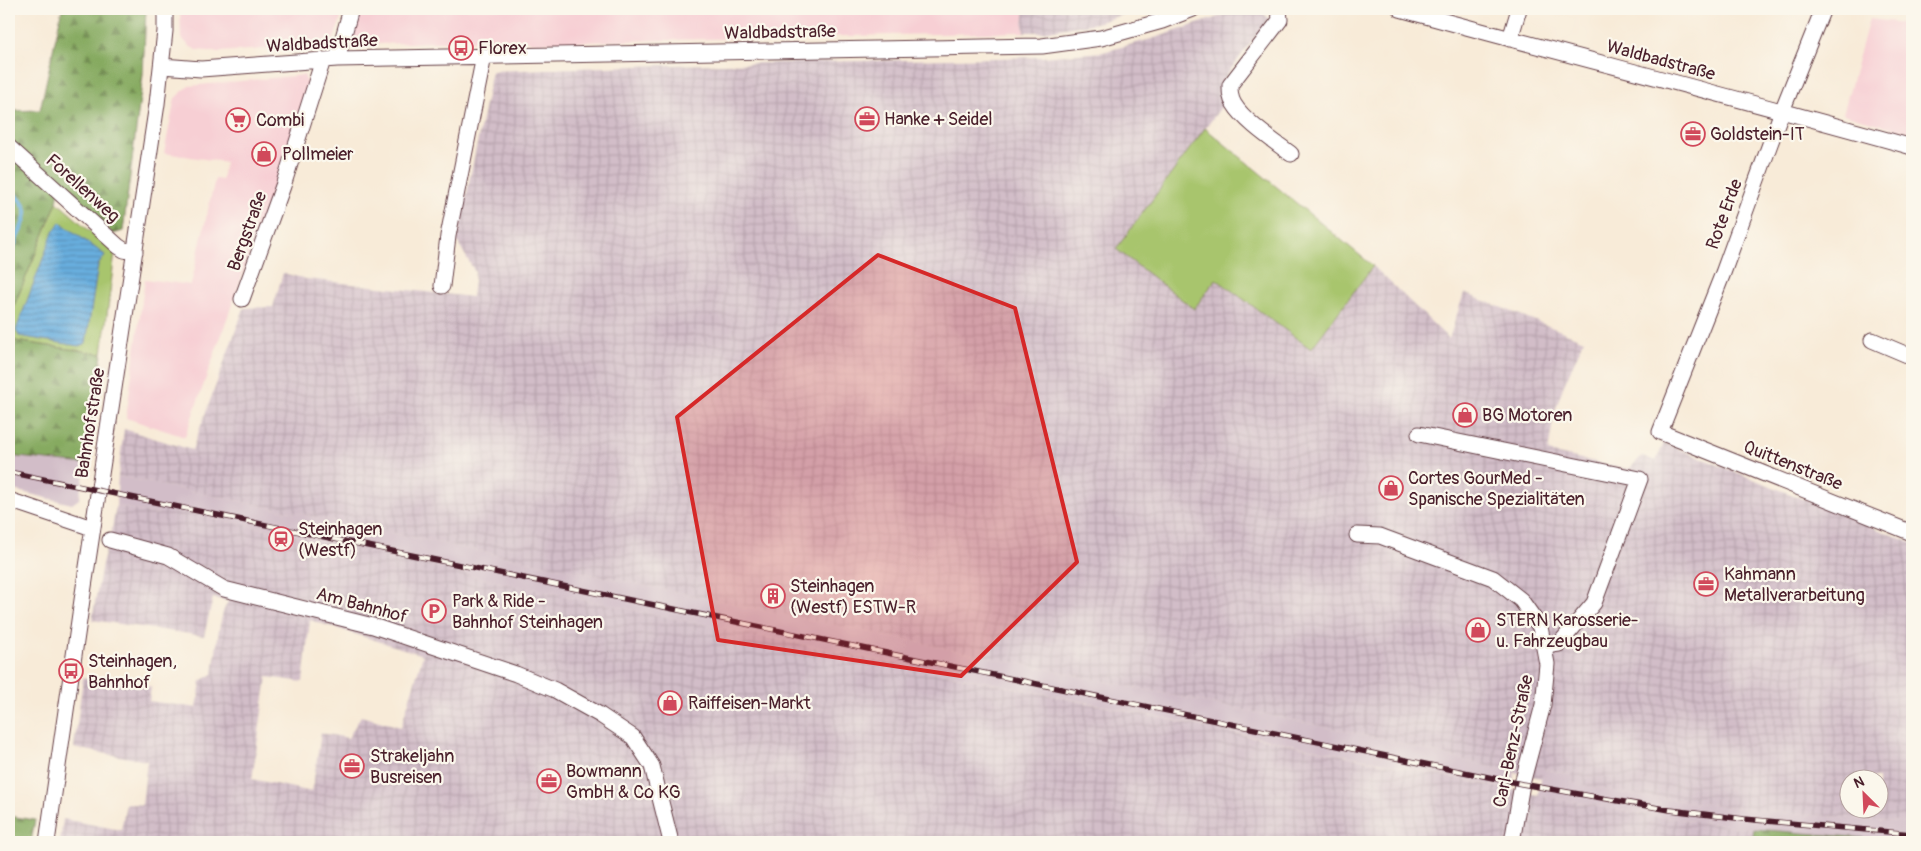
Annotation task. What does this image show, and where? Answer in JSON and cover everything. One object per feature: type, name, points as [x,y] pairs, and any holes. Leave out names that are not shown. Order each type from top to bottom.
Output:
[{"type":"street","name":"Bahnhofstraße","points":[[47,842],[92,528],[162,66],[165,9]]},
{"type":"street","name":"Bergstraße","points":[[242,299],[320,75],[330,60],[351,9]]},
{"type":"street","name":"Waldbadstraße","points":[[162,66],[201,69],[330,60],[1042,46],[1101,38],[1162,21],[1193,9]]},
{"type":"street","points":[[1279,9],[1280,20],[1230,85],[1230,95],[1234,105],[1258,130],[1291,154]]},
{"type":"street","name":"Waldbadstraße","points":[[1400,9],[1782,110],[1912,148]]},
{"type":"street","points":[[1510,39],[1519,9]]},
{"type":"street","name":"Rote Erde","points":[[1660,432],[1723,274],[1782,110],[1823,9]]},
{"type":"street","points":[[442,286],[448,236],[484,56]]},
{"type":"street","name":"Forellenweg","points":[[9,147],[118,246],[124,250],[135,252]]},
{"type":"street","points":[[1872,340],[1912,357]]},
{"type":"street","name":"Quittenstraße","points":[[1660,432],[1912,533]]},
{"type":"street","points":[[1419,434],[1640,478],[1594,603],[1559,644],[1545,646]]},
{"type":"street","points":[[9,500],[92,528]]},
{"type":"street","name":"Carl-Benz-Straße","points":[[1357,535],[1380,536],[1493,578],[1521,600],[1540,627],[1548,664],[1543,704],[1522,784],[1512,842]]},
{"type":"street","name":"Am Bahnhof","points":[[110,540],[168,556],[224,590],[373,626],[516,674],[555,690],[600,715],[633,737],[652,766],[671,842]]},
{"type":"highlighted area","points":[[878,255],[1015,308],[1077,562],[961,676],[718,640],[677,417]]},
{"type":"shaded area","points":[[180,9],[344,9],[332,45],[217,52],[197,50],[189,46],[181,37]]},
{"type":"shaded area","points":[[358,9],[1025,9],[1024,32],[531,43],[526,39],[349,45]]},
{"type":"shaded area","points":[[1025,9],[1140,9],[1096,23],[1042,32],[1024,32]]},
{"type":"shaded area","points":[[1247,9],[1257,9],[1269,18],[1222,81],[1224,103],[1117,249],[1216,278],[1311,349],[1373,266],[1449,339],[1464,293],[1584,340],[1563,387],[1554,414],[1548,452],[1629,469],[1642,456],[1656,461],[1664,443],[1912,543],[1912,823],[1852,818],[1888,818],[1888,768],[1838,768],[1838,817],[1755,810],[1622,793],[1569,782],[1571,774],[1544,769],[1541,778],[1490,767],[1384,739],[118,476],[124,429],[192,450],[244,308],[273,307],[283,273],[306,279],[472,297],[475,272],[457,241],[492,71],[1042,57],[1103,52]]},
{"type":"shaded area","points":[[1869,19],[1912,24],[1912,133],[1843,114]]},
{"type":"shaded area","points":[[304,75],[309,88],[185,437],[126,418],[145,279],[191,285],[215,179],[222,180],[225,162],[164,153],[175,98],[189,86]]},
{"type":"shaded area","points":[[9,456],[86,464],[79,499],[72,504],[9,489]]},
{"type":"shaded area","points":[[118,476],[1384,739],[1515,772],[1511,789],[487,580],[406,558],[159,507],[157,515],[116,506]]},
{"type":"shaded area","points":[[116,506],[157,515],[159,507],[406,558],[487,580],[1538,795],[1648,815],[1754,829],[1752,842],[60,842],[63,819],[121,830],[126,803],[142,805],[147,761],[74,748],[83,678],[151,687],[149,701],[197,708],[201,681],[213,674],[219,629],[228,601],[213,598],[204,636],[92,620],[102,564],[112,529]],"holes":[[[310,620],[423,655],[401,727],[361,716],[348,738],[321,733],[312,792],[252,779],[267,677],[303,682]]]},
{"type":"shaded area","points":[[1543,769],[1571,774],[1570,782],[1622,793],[1755,810],[1912,823],[1912,842],[1754,829],[1648,815],[1538,795]]},
{"type":"green space","points":[[62,9],[146,9],[143,75],[123,231],[113,234],[60,185],[57,202],[9,318],[9,111],[40,110]]},
{"type":"green space","points":[[1205,128],[1373,266],[1311,349],[1216,279],[1194,309],[1116,249]]},
{"type":"green space","points":[[57,202],[115,253],[102,354],[9,340],[9,318]]},
{"type":"green space","points":[[9,340],[102,354],[86,464],[9,456]]},
{"type":"green space","points":[[9,816],[35,820],[31,842],[9,842]]},
{"type":"green space","points":[[1754,829],[1912,842],[1752,842]]},
{"type":"water","points":[[60,222],[105,255],[98,265],[86,343],[79,346],[19,336],[16,330],[53,232]]},
{"type":"waterway","points":[[9,191],[22,201],[26,211],[24,223],[9,260]]},
{"type":"railway","points":[[9,472],[1522,784],[1670,810],[1744,819],[1912,834]]},
{"type":"place","name":"Florex","points":[[461,48]]},
{"type":"place","name":"Hanke + Seidel","points":[[867,119]]},
{"type":"place","name":"Combi","points":[[238,120]]},
{"type":"place","name":"Goldstein-IT","points":[[1693,134]]},
{"type":"place","name":"Pollmeier","points":[[264,154]]},
{"type":"place","name":"BG Motoren","points":[[1465,415]]},
{"type":"place","name":"Cortes GourMed - Spanische Spezialitäten","points":[[1391,488]]},
{"type":"place","name":"Steinhagen (Westf)","points":[[281,539]]},
{"type":"place","name":"Kahmann Metallverarbeitung","points":[[1706,584]]},
{"type":"place","name":"Steinhagen (Westf) ESTW-R","points":[[773,596]]},
{"type":"place","name":"Park & Ride - Bahnhof Steinhagen","points":[[434,611]]},
{"type":"place","name":"STERN Karosserie- u. Fahrzeugbau","points":[[1478,630]]},
{"type":"place","name":"Steinhagen, Bahnhof","points":[[71,671]]},
{"type":"place","name":"Raiffeisen-Markt","points":[[670,703]]},
{"type":"place","name":"Strakeljahn Busreisen","points":[[352,766]]},
{"type":"place","name":"Bowmann GmbH & Co KG","points":[[549,781]]}]
